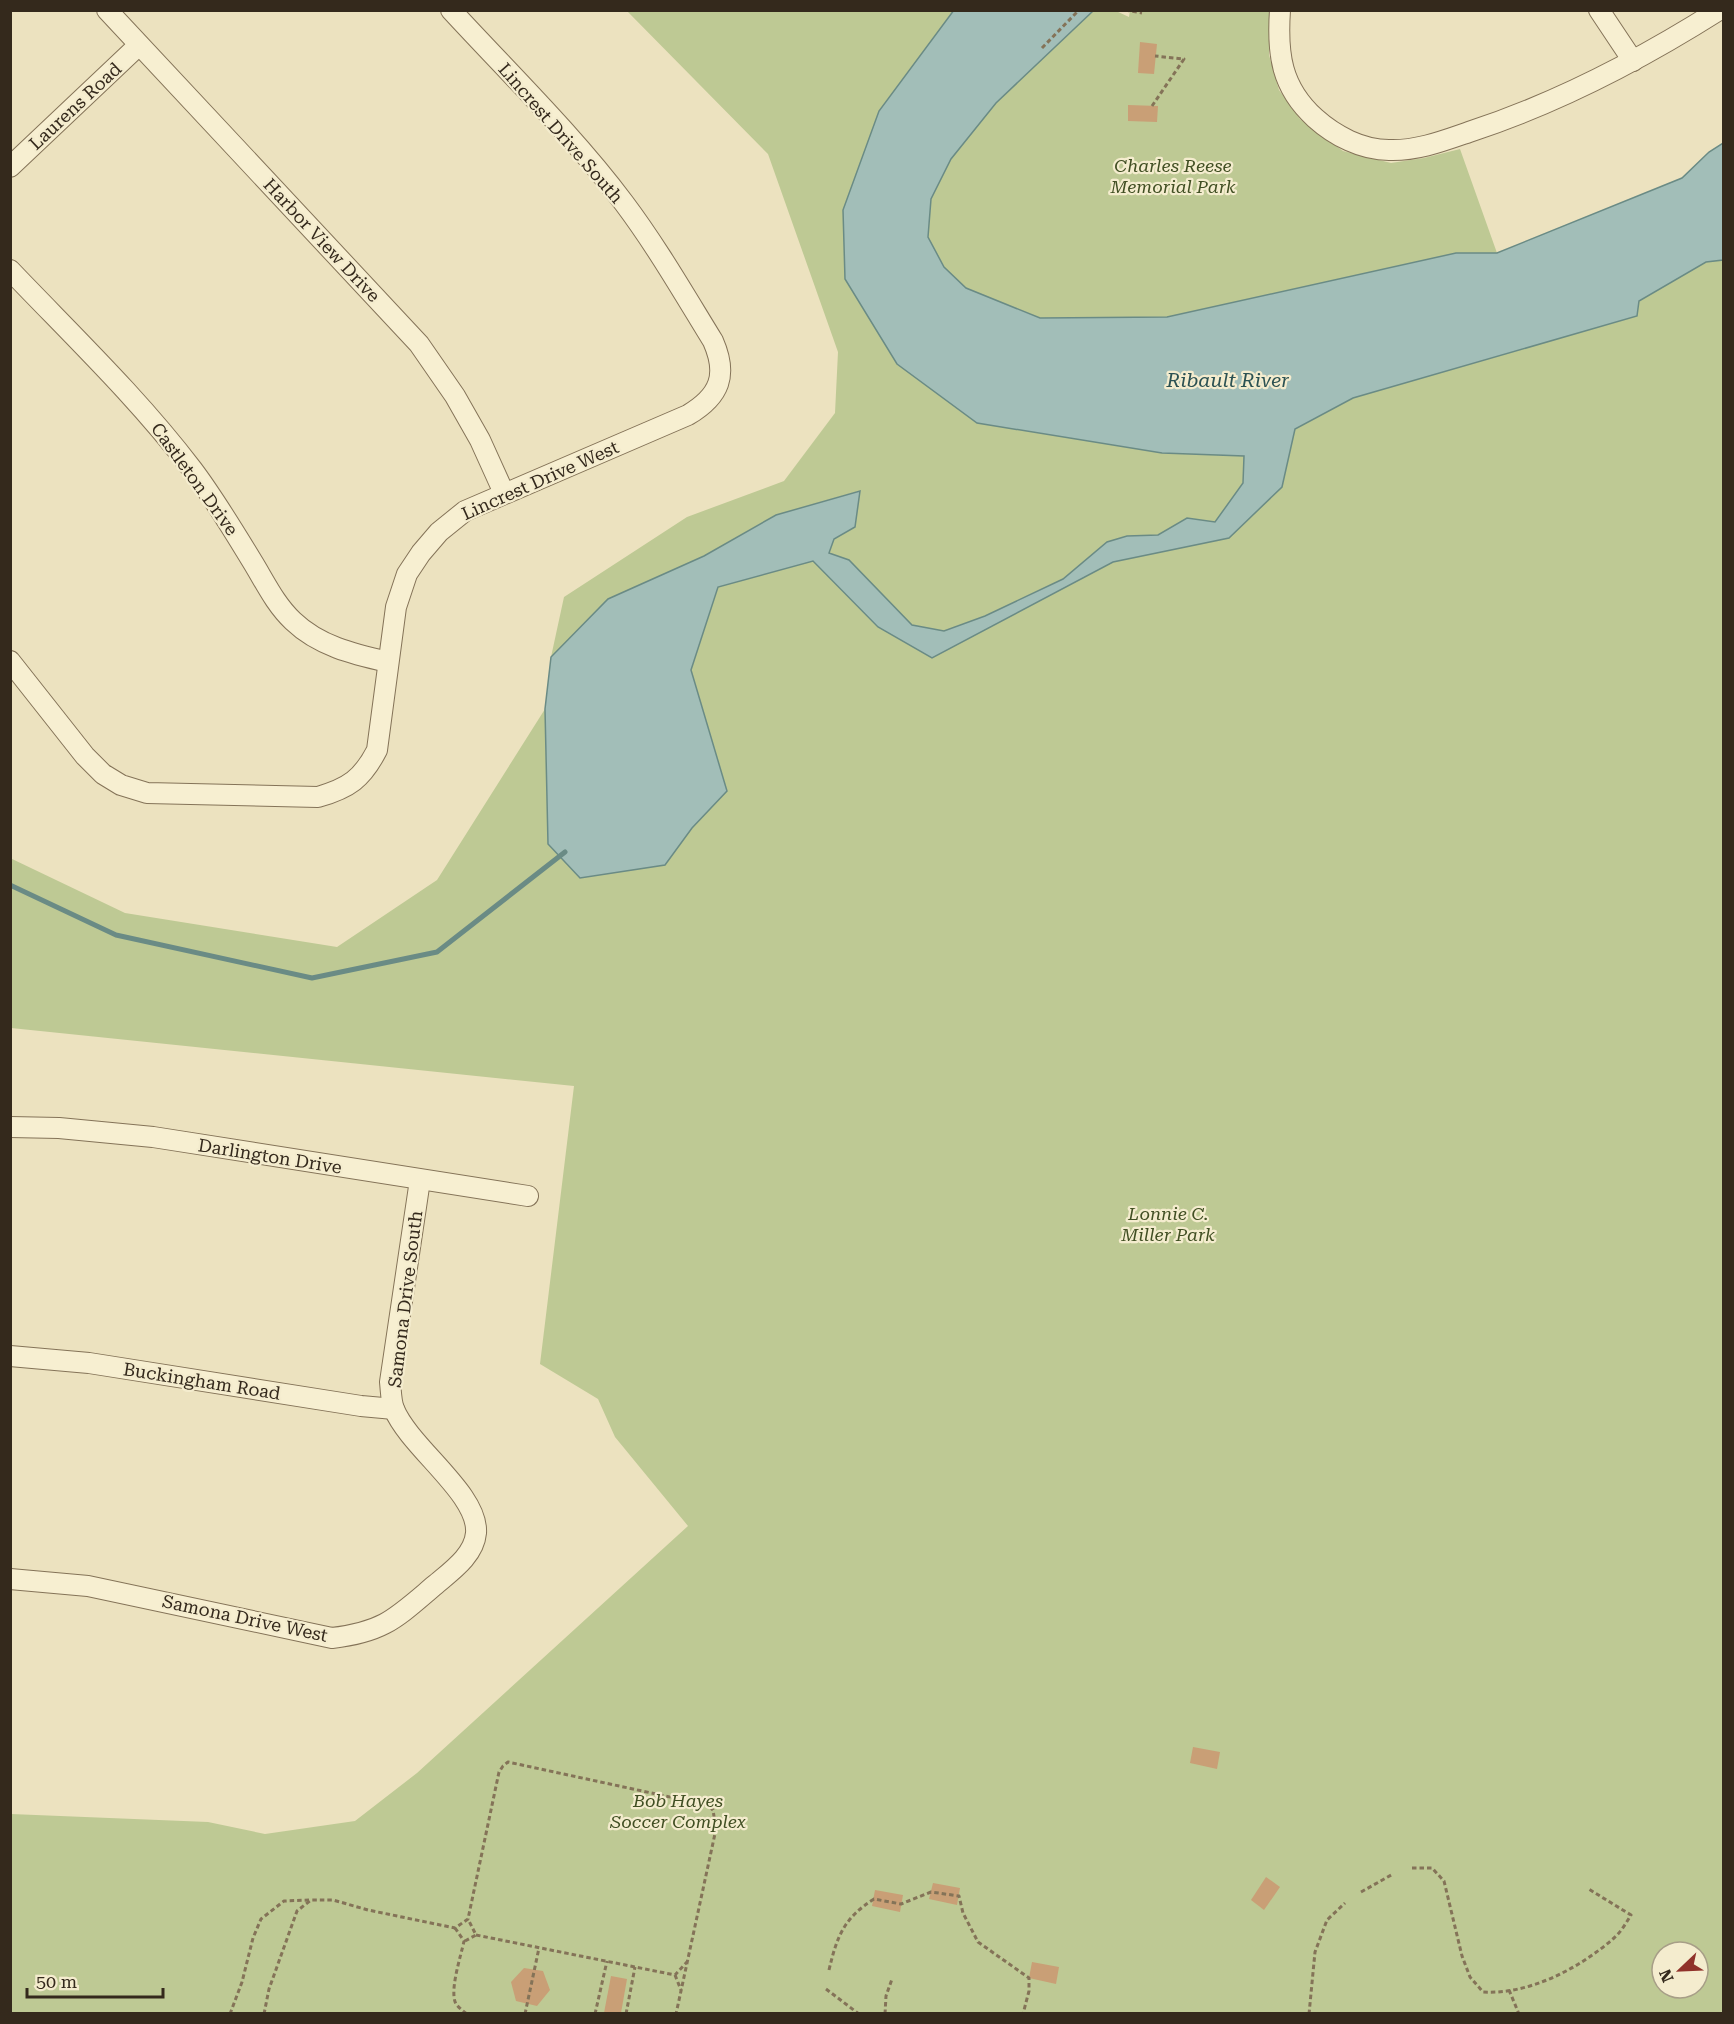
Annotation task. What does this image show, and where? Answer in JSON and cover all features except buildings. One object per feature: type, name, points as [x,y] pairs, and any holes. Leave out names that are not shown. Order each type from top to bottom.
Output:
[{"type":"street","name":"Harbor View Drive","points":[[107,10],[419,344],[455,396],[480,440],[504,493]]},
{"type":"street","name":"Lincrest Drive South","points":[[451,10],[579,147],[624,203],[661,256],[713,341],[719,355],[721,370],[716,389]]},
{"type":"street","points":[[1280,10],[1278,41],[1282,65],[1292,90],[1307,111],[1327,129],[1370,148],[1389,150],[1429,145],[1494,124],[1568,94],[1633,61],[1719,10]]},
{"type":"street","points":[[1599,10],[1633,61]]},
{"type":"street","name":"Laurens Road","points":[[10,167],[139,45]]},
{"type":"street","name":"Castleton Drive","points":[[10,270],[149,416],[178,452],[232,527],[274,600],[292,621],[313,637],[348,653],[388,662]]},
{"type":"street","name":"Lincrest Drive West","points":[[10,661],[85,756],[103,774],[121,785],[147,793],[318,797],[339,791],[357,779],[377,750],[396,607],[407,574],[420,553],[439,531],[465,511],[688,415],[705,405],[716,389]]},
{"type":"street","name":"Darlington Drive","points":[[10,1127],[59,1128],[153,1137],[528,1196]]},
{"type":"street","name":"Samona Drive South","points":[[420,1180],[390,1382],[394,1409],[413,1440],[464,1497],[474,1517],[476,1534]]},
{"type":"street","name":"Buckingham Road","points":[[10,1356],[89,1363],[361,1406],[394,1409]]},
{"type":"street","name":"Samona Drive West","points":[[10,1579],[88,1586],[332,1638],[357,1635],[376,1629],[396,1618],[458,1565],[469,1551],[476,1534]]},
{"type":"path","points":[[1042,48],[1079,10]]},
{"type":"path","points":[[1125,10],[1142,14]]},
{"type":"path","points":[[1152,106],[1184,59],[1155,56]]},
{"type":"path","points":[[476,1935],[468,1918],[499,1772],[508,1762],[707,1805],[713,1810],[716,1829],[676,2013]]},
{"type":"path","points":[[1412,1868],[1432,1868],[1444,1881],[1462,1956],[1470,1977],[1483,1992],[1498,1993],[1547,1979],[1578,1965],[1616,1937],[1631,1916],[1587,1888]]},
{"type":"path","points":[[1361,1892],[1393,1874]]},
{"type":"path","points":[[829,1970],[835,1944],[843,1926],[859,1909],[874,1899],[901,1904],[931,1892],[959,1896],[963,1913],[978,1942],[1029,1978],[1029,1991],[1023,2013]]},
{"type":"path","points":[[264,2013],[269,1989],[297,1911],[311,1900]]},
{"type":"path","points":[[231,2013],[243,1982],[253,1938],[261,1918],[284,1901],[311,1900],[333,1900],[368,1910],[455,1928],[464,1941],[453,1990],[457,2005],[467,2013]]},
{"type":"path","points":[[1309,2013],[1315,1952],[1327,1920],[1345,1903]]},
{"type":"path","points":[[455,1928],[468,1918]]},
{"type":"path","points":[[464,1941],[476,1935],[675,1975]]},
{"type":"path","points":[[525,2013],[538,1948]]},
{"type":"path","points":[[596,2013],[607,1961]]},
{"type":"path","points":[[675,1975],[687,1962]]},
{"type":"path","points":[[626,2013],[635,1967]]},
{"type":"path","points":[[675,1975],[681,1991]]},
{"type":"path","points":[[885,2013],[886,1996],[892,1979]]},
{"type":"path","points":[[826,1989],[859,2013]]},
{"type":"path","points":[[1509,1990],[1519,2013]]},
{"type":"green space","name":"Charles Reese Memorial Park","points":[[1130,10],[1269,10],[1269,55],[1279,90],[1300,119],[1343,151],[1391,163],[1460,149],[1497,253],[1456,253],[1167,317],[1040,318],[966,288],[944,267],[928,237],[931,199],[951,159],[996,103],[1093,11],[1116,11],[1129,17]]},
{"type":"green space","points":[[627,11],[954,11],[879,111],[845,279],[897,364],[977,423],[1162,453],[1245,456],[1243,483],[1215,522],[1187,518],[1158,535],[1127,536],[1107,542],[1063,579],[985,616],[944,631],[912,625],[849,560],[829,553],[834,539],[855,527],[859,491],[776,515],[704,556],[551,657],[564,597],[687,517],[784,481],[835,413],[838,352],[768,154]]},
{"type":"green space","name":"Lonnie C. Miller Park","points":[[1723,260],[1723,2013],[11,2013],[11,1814],[208,1822],[265,1834],[355,1821],[417,1773],[688,1526],[615,1437],[598,1399],[540,1364],[574,1086],[11,1028],[10,858],[125,913],[337,947],[437,880],[545,709],[548,844],[665,865],[692,828],[727,791],[691,670],[718,587],[813,561],[878,627],[932,657],[1113,562],[1229,538],[1282,487],[1295,429],[1353,398],[1637,316],[1639,301],[1706,261]]},
{"type":"water","name":"Ribault River","points":[[954,10],[1093,11],[996,103],[951,159],[931,199],[928,237],[944,267],[966,288],[1040,318],[1167,317],[1456,253],[1497,253],[1682,178],[1709,152],[1723,143],[1723,260],[1706,262],[1639,301],[1637,316],[1353,398],[1295,429],[1282,487],[1229,538],[1113,562],[932,658],[878,627],[813,561],[718,587],[691,670],[727,791],[692,828],[665,865],[580,878],[548,844],[545,709],[551,657],[608,599],[704,556],[776,515],[860,491],[855,527],[834,539],[829,553],[849,560],[912,625],[944,631],[985,616],[1063,579],[1107,542],[1127,536],[1158,535],[1187,518],[1215,522],[1243,483],[1244,456],[1162,453],[977,423],[897,364],[845,279],[843,210],[879,111]]},
{"type":"waterway","points":[[10,885],[116,935],[312,978],[437,952],[565,852]]},
{"type":"park label","name":"Bob Hayes Soccer Complex","points":[[678,1810]]}]
